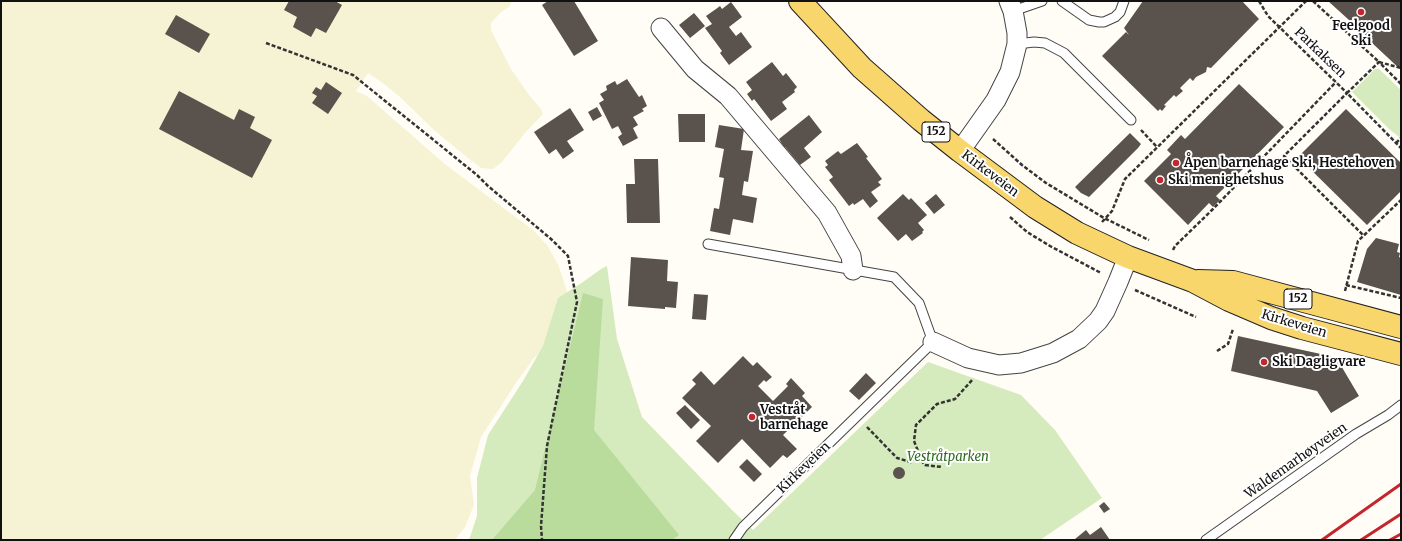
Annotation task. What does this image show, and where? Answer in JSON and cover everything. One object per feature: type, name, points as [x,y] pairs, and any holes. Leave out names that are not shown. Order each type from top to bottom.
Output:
[{"type":"main road","name":"Kirkeveien","points":[[800,1],[862,68],[905,107],[1029,203],[1090,241],[1193,281],[1229,300],[1271,318],[1302,328],[1401,354]]},
{"type":"main road","name":"Kirkeveien","points":[[1193,281],[1233,282],[1401,327]]},
{"type":"street","points":[[960,151],[989,112],[1010,72],[1017,44],[1017,33],[1011,6]]},
{"type":"street","points":[[661,28],[695,69],[728,96],[827,213],[851,256],[853,270]]},
{"type":"street","points":[[934,342],[968,358],[1000,365],[1021,362],[1053,353],[1080,339],[1089,331],[1105,311],[1128,257]]},
{"type":"lane","points":[[1011,6],[1042,1]]},
{"type":"lane","points":[[1062,1],[1088,20],[1099,22],[1104,22],[1115,17],[1120,12],[1124,1]]},
{"type":"lane","points":[[1017,44],[1034,42],[1045,43],[1064,53],[1131,120]]},
{"type":"lane","points":[[708,244],[894,277],[919,303],[934,342]]},
{"type":"lane","name":"Kirkeveien","points":[[734,540],[742,527],[934,342]]},
{"type":"lane","name":"Waldemarhøyveien","points":[[1206,540],[1356,434],[1388,415],[1401,405]]},
{"type":"path","name":"Parkaksen","points":[[1259,1],[1268,16],[1401,148]]},
{"type":"path","points":[[1098,227],[1104,218],[1112,211],[1125,179],[1306,1]]},
{"type":"path","points":[[1313,1],[1401,84]]},
{"type":"path","points":[[266,43],[353,75],[477,174],[488,186],[551,239],[568,256],[577,302],[547,446],[541,526],[542,540]]},
{"type":"path","name":"Parkaksen","points":[[1347,93],[1379,62]]},
{"type":"path","points":[[1379,62],[1401,68]]},
{"type":"path","points":[[1173,250],[1175,246],[1218,204],[1336,82]]},
{"type":"path","points":[[1347,93],[1284,156],[1363,235]]},
{"type":"path","points":[[1131,120],[1157,147]]},
{"type":"path","points":[[992,138],[1022,165],[1058,190],[1104,218],[1152,241]]},
{"type":"path","points":[[1396,143],[1401,138]]},
{"type":"path","points":[[1343,296],[1358,241],[1401,200]]},
{"type":"path","points":[[1027,232],[1106,276]]},
{"type":"path","points":[[1100,280],[1102,274]]},
{"type":"path","points":[[1346,285],[1401,298]]},
{"type":"path","points":[[1131,288],[1196,317]]},
{"type":"path","points":[[1217,350],[1228,344],[1233,329]]},
{"type":"path","points":[[856,416],[897,458],[911,462],[917,456],[918,450],[914,441],[916,424],[937,404],[955,398],[977,375],[982,361]]},
{"type":"path","points":[[917,456],[925,465],[942,467]]},
{"type":"shaded area","points":[[1,1],[512,1],[509,7],[501,12],[491,23],[491,30],[511,69],[541,109],[543,114],[525,133],[502,162],[493,169],[481,168],[435,131],[401,98],[368,73],[356,91],[367,96],[446,165],[533,230],[547,245],[558,264],[567,291],[567,311],[563,332],[534,358],[481,437],[470,476],[474,505],[465,527],[455,540],[1,540]]},
{"type":"green space","points":[[1375,69],[1379,69],[1401,90],[1401,135],[1399,137],[1352,92]]},
{"type":"green space","name":"Vestråtparken","points":[[607,266],[617,339],[642,417],[753,530],[928,362],[1021,395],[1055,430],[1102,498],[1040,540],[469,540],[477,516],[477,478],[488,435],[523,381],[543,346],[558,298]]},
{"type":"green space","points":[[583,293],[603,299],[594,430],[679,535],[672,540],[492,540],[535,490]]},
{"type":"building","points":[[289,1],[335,1],[342,5],[326,33],[316,28],[311,37],[293,27],[297,17],[284,10]]},
{"type":"building","points":[[548,1],[574,1],[598,41],[574,56],[542,5]]},
{"type":"building","points":[[1143,1],[1242,1],[1259,19],[1211,68],[1207,67],[1206,72],[1196,77],[1193,81],[1190,78],[1180,88],[1183,91],[1176,97],[1174,95],[1164,105],[1166,106],[1162,111],[1160,109],[1158,111],[1102,56],[1126,32],[1129,35],[1124,28]]},
{"type":"building","points":[[1328,1],[1401,1],[1401,70],[1371,42],[1373,40],[1371,38],[1370,39]]},
{"type":"building","points":[[731,2],[742,17],[729,27],[736,36],[741,32],[752,47],[729,65],[720,53],[722,51],[705,28],[712,24],[706,16],[720,6],[722,9]]},
{"type":"building","points":[[694,13],[705,26],[690,38],[679,25]]},
{"type":"building","points":[[176,15],[210,34],[199,53],[165,34]]},
{"type":"building","points":[[772,62],[783,76],[786,73],[797,87],[794,90],[795,92],[782,102],[787,109],[771,121],[754,99],[752,101],[747,94],[752,90],[746,82]]},
{"type":"building","points":[[627,79],[639,97],[642,95],[647,106],[642,109],[644,111],[633,117],[638,125],[633,128],[638,138],[623,146],[618,137],[622,134],[618,126],[612,129],[599,103],[604,100],[600,94],[607,90],[606,86],[615,81],[617,85]]},
{"type":"building","points":[[326,82],[342,93],[328,114],[312,103],[317,96],[312,93],[316,87],[321,90]]},
{"type":"building","points":[[1239,84],[1284,127],[1236,176],[1240,179],[1233,187],[1229,183],[1216,196],[1220,200],[1213,207],[1209,203],[1188,225],[1144,181],[1171,154],[1167,150],[1181,135],[1185,139]]},
{"type":"building","points":[[179,91],[234,120],[239,109],[255,117],[250,128],[272,140],[252,178],[159,129]]},
{"type":"building","points":[[597,107],[602,116],[593,121],[588,112]]},
{"type":"building","points":[[570,108],[584,130],[567,141],[574,151],[563,159],[556,149],[549,154],[534,132]]},
{"type":"building","points":[[1346,109],[1401,163],[1401,191],[1367,225],[1298,157]]},
{"type":"building","points":[[678,114],[705,114],[705,142],[679,142]]},
{"type":"building","points":[[809,115],[822,132],[804,148],[811,157],[800,165],[779,139]]},
{"type":"building","points":[[719,125],[744,129],[741,150],[753,151],[748,182],[744,181],[742,195],[757,198],[753,223],[733,219],[730,235],[710,231],[714,208],[719,209],[724,178],[719,177],[724,149],[715,147]]},
{"type":"building","points":[[1130,133],[1141,144],[1138,148],[1089,197],[1081,193],[1075,187]]},
{"type":"building","points":[[857,143],[882,179],[878,182],[881,185],[871,192],[878,201],[870,208],[863,199],[854,205],[853,203],[849,206],[829,180],[833,177],[825,167],[828,165],[825,161],[838,151],[841,154]]},
{"type":"building","points":[[634,159],[658,159],[660,223],[627,223],[626,184],[635,184]]},
{"type":"building","points":[[903,194],[909,200],[911,198],[927,215],[918,223],[924,230],[922,232],[923,233],[912,241],[906,234],[898,241],[877,218]]},
{"type":"building","points":[[936,194],[945,205],[934,214],[925,203]]},
{"type":"building","points":[[1376,238],[1399,244],[1397,252],[1400,253],[1399,257],[1401,258],[1401,295],[1357,282],[1367,249]]},
{"type":"building","points":[[631,257],[668,260],[667,281],[678,282],[676,308],[665,307],[665,309],[628,306]]},
{"type":"building","points":[[694,294],[708,295],[706,320],[692,319]]},
{"type":"building","points":[[1238,336],[1330,356],[1335,360],[1337,359],[1359,396],[1331,413],[1317,391],[1231,371]]},
{"type":"building","name":"Vestråt barnehage","points":[[743,356],[753,366],[757,362],[772,377],[766,382],[764,380],[758,386],[773,401],[788,386],[786,384],[791,378],[805,393],[802,396],[812,407],[783,435],[797,449],[787,458],[783,455],[770,468],[742,439],[718,463],[696,441],[711,426],[682,398],[696,384],[692,380],[701,371],[714,385]]},
{"type":"building","points":[[866,373],[876,383],[859,400],[849,391]]},
{"type":"building","points":[[685,405],[700,420],[691,429],[676,413]]},
{"type":"building","points":[[747,459],[762,474],[754,482],[739,467]]},
{"type":"building","points":[[901,467],[904,468],[904,478],[897,479],[894,478],[893,471],[894,468]]},
{"type":"building","points":[[1104,502],[1110,509],[1104,513],[1099,506]]},
{"type":"building","points":[[1101,527],[1110,540],[1075,539],[1086,530],[1090,535]]},
{"type":"railway","points":[[1322,540],[1401,484]]},
{"type":"railway","points":[[1361,540],[1401,514]]},
{"type":"railway","points":[[1390,540],[1401,534]]},
{"type":"place","name":"Feelgood Ski","points":[[1361,12]]},
{"type":"place","name":"Åpen barnehage Ski, Hestehoven","points":[[1176,163]]},
{"type":"place","name":"Ski menighetshus","points":[[1160,180]]},
{"type":"place","name":"Ski Dagligvare","points":[[1264,362]]},
{"type":"place","name":"Vestråt barnehage","points":[[752,417]]}]
